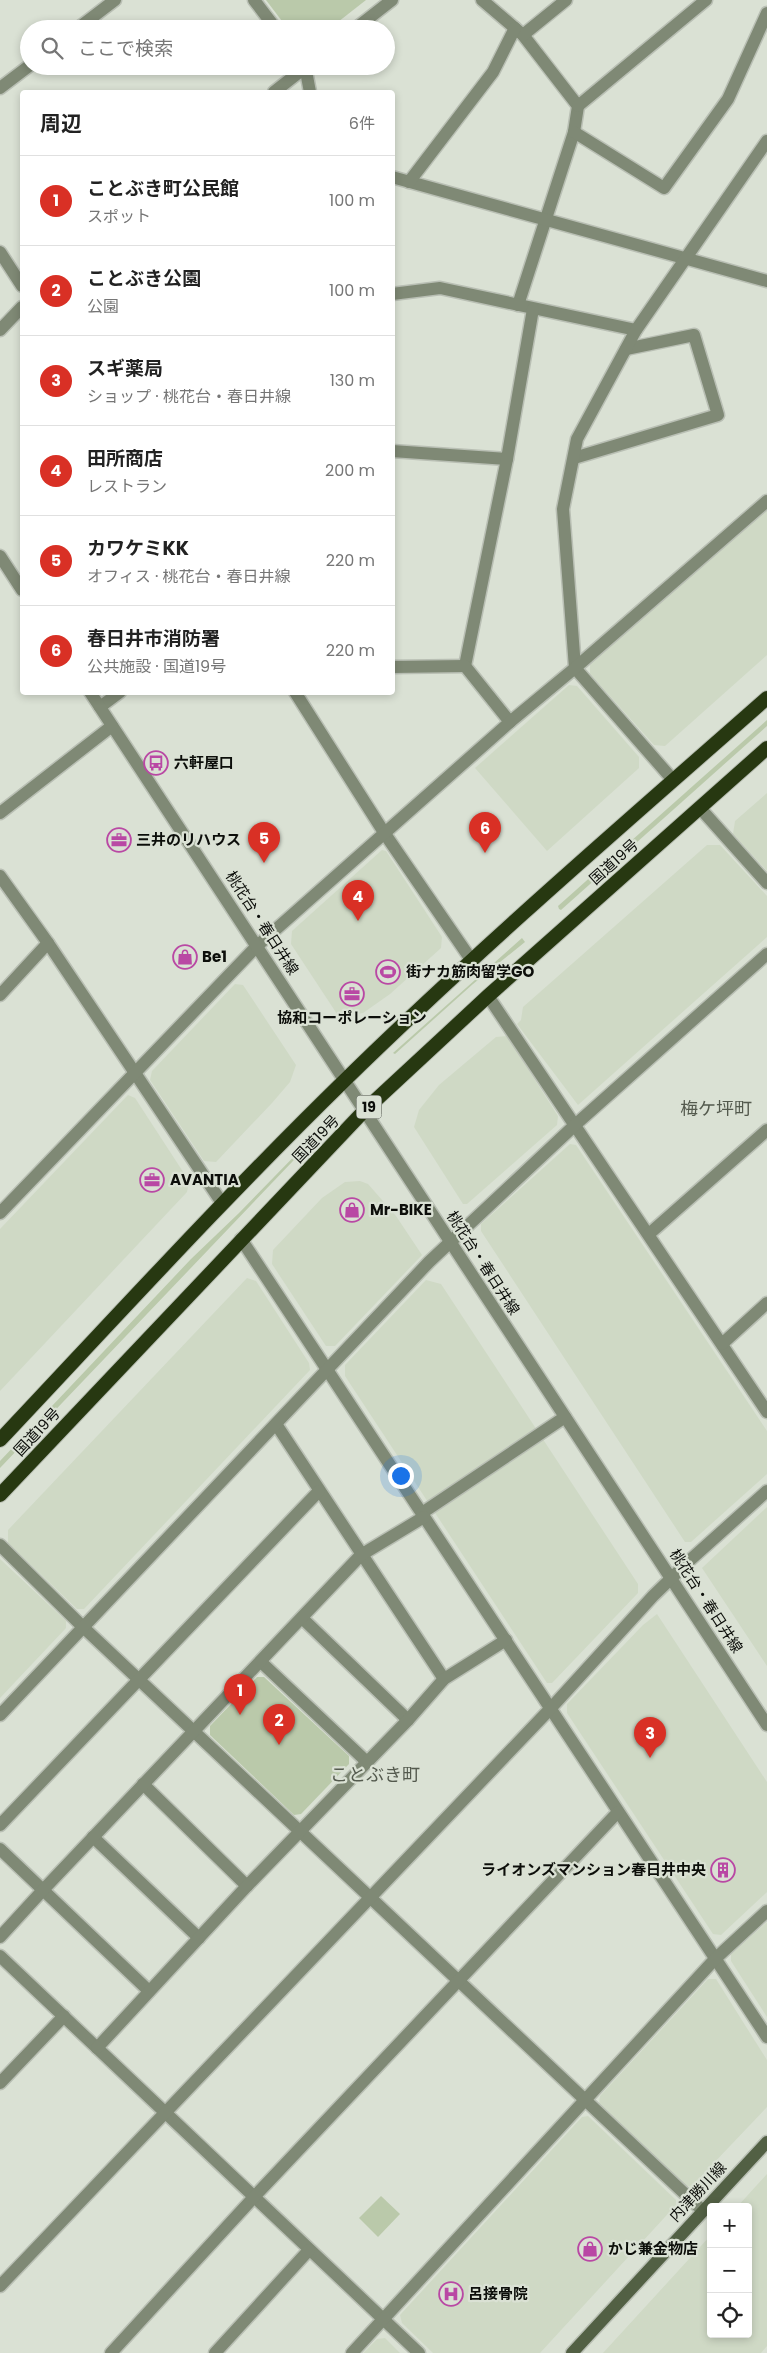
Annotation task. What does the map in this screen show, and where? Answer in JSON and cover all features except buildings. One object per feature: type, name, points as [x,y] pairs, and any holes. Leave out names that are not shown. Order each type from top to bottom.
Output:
[{"type":"highway","name":"国道19号","points":[[0,1440],[222,1203],[345,1080],[472,961],[767,698]]},
{"type":"highway","name":"国道19号","points":[[0,1495],[364,1111],[488,996],[767,748]]},
{"type":"main road","name":"内津勝川線","points":[[572,2353],[702,2210],[767,2142]]},
{"type":"street","points":[[89,20],[115,0]]},
{"type":"street","points":[[254,0],[269,20]]},
{"type":"street","points":[[366,20],[392,0]]},
{"type":"street","points":[[482,0],[519,32],[578,106]]},
{"type":"street","points":[[409,182],[493,72],[519,32],[566,0]]},
{"type":"street","points":[[518,305],[574,132],[578,106],[706,0]]},
{"type":"street","points":[[574,132],[664,188],[728,99],[767,13]]},
{"type":"street","points":[[0,88],[20,73]]},
{"type":"street","points":[[277,90],[296,75]]},
{"type":"street","points":[[307,75],[310,90]]},
{"type":"street","points":[[673,780],[575,668],[564,509],[578,439],[636,330],[767,141]]},
{"type":"street","points":[[395,178],[767,281]]},
{"type":"street","points":[[0,252],[20,283]]},
{"type":"street","points":[[395,293],[440,288],[636,330]]},
{"type":"street","points":[[0,330],[20,309]]},
{"type":"street","points":[[465,666],[507,459],[534,309]]},
{"type":"street","points":[[574,458],[718,415],[694,335],[626,349]]},
{"type":"street","points":[[395,451],[507,459]]},
{"type":"street","points":[[0,1213],[134,1072],[258,946],[510,722],[767,501]]},
{"type":"street","points":[[0,556],[20,587]]},
{"type":"street","points":[[395,667],[465,666]]},
{"type":"street","points":[[465,666],[510,722]]},
{"type":"street","name":"桃花台・春日井線","points":[[92,695],[767,1725]]},
{"type":"street","points":[[100,707],[116,695]]},
{"type":"street","points":[[297,695],[385,834],[472,961]]},
{"type":"street","points":[[0,813],[112,726]]},
{"type":"street","points":[[700,808],[767,883]]},
{"type":"street","points":[[0,876],[48,943],[222,1203]]},
{"type":"street","points":[[0,995],[48,943]]},
{"type":"street","points":[[0,1715],[450,1242],[575,1125],[767,954]]},
{"type":"street","points":[[488,996],[767,1412]]},
{"type":"street","points":[[649,1234],[767,1130]]},
{"type":"street","points":[[241,1240],[767,2037]]},
{"type":"street","points":[[722,1344],[767,1304]]},
{"type":"street","points":[[0,1937],[42,1890],[361,1555],[423,1515],[565,1417]]},
{"type":"street","points":[[276,1424],[444,1679]]},
{"type":"street","points":[[0,1825],[138,1678],[319,1491]]},
{"type":"street","points":[[0,2286],[163,2112],[371,1897],[672,1578],[767,1491]]},
{"type":"street","points":[[0,1545],[83,1627],[371,1897],[584,2102],[702,2210]]},
{"type":"street","points":[[302,1618],[408,1720]]},
{"type":"street","points":[[97,2048],[247,1886],[408,1720],[444,1679],[506,1640]]},
{"type":"street","points":[[261,1662],[367,1762]]},
{"type":"street","points":[[143,1784],[247,1886]]},
{"type":"street","points":[[111,2353],[254,2197],[618,1812]]},
{"type":"street","points":[[93,1837],[199,1938]]},
{"type":"street","points":[[0,1849],[150,1991]]},
{"type":"street","points":[[352,2353],[716,1958],[767,1911]]},
{"type":"street","points":[[0,1956],[419,2353]]},
{"type":"street","points":[[0,2083],[64,2016]]},
{"type":"street","points":[[215,2353],[309,2250]]},
{"type":"shaded area","points":[[266,0],[366,0],[340,20],[281,20]]},
{"type":"shaded area","points":[[767,508],[767,655],[665,746],[654,745],[590,674],[590,665]]},
{"type":"shaded area","points":[[569,685],[577,686],[639,757],[639,768],[547,851],[475,768]]},
{"type":"shaded area","points":[[767,720],[767,726],[561,910],[559,909],[558,906]]},
{"type":"shaded area","points":[[767,793],[767,871],[733,834],[735,821]]},
{"type":"shaded area","points":[[707,845],[720,845],[767,896],[767,937],[578,1105],[517,1024],[521,1020],[523,1007]]},
{"type":"shaded area","points":[[382,850],[386,851],[442,937],[441,948],[390,994],[363,1013],[339,1017],[291,944],[292,931]]},
{"type":"shaded area","points":[[522,938],[525,942],[473,984],[395,1054],[393,1053]]},
{"type":"shaded area","points":[[235,984],[243,985],[296,1065],[290,1082],[216,1162],[204,1161],[150,1080],[152,1071]]},
{"type":"shaded area","points":[[507,1036],[558,1116],[557,1125],[467,1204],[463,1204],[414,1127],[419,1110],[439,1085],[496,1037]]},
{"type":"shaded area","points":[[128,1095],[135,1098],[189,1181],[187,1192],[0,1391],[0,1229]]},
{"type":"shaded area","points":[[313,1137],[314,1139],[0,1468],[0,1461],[191,1259]]},
{"type":"shaded area","points":[[570,1144],[576,1145],[767,1431],[767,1474],[691,1542],[685,1542],[481,1231],[481,1224]]},
{"type":"shaded area","points":[[360,1181],[368,1184],[396,1216],[422,1255],[335,1346],[326,1346],[272,1264],[273,1250],[322,1198],[345,1182]]},
{"type":"shaded area","points":[[247,1278],[256,1281],[309,1363],[310,1370],[84,1609],[77,1609],[8,1543],[8,1530]]},
{"type":"shaded area","points":[[426,1280],[441,1284],[638,1584],[638,1593],[552,1683],[547,1683],[345,1376],[345,1365]]},
{"type":"shaded area","points":[[767,1507],[767,1666],[702,1568]]},
{"type":"shaded area","points":[[0,1559],[66,1621],[66,1628],[0,1698]]},
{"type":"shaded area","points":[[657,1614],[767,1782],[767,1892],[721,1935],[713,1934],[567,1713],[567,1704],[643,1625]]},
{"type":"shaded area","points":[[257,1677],[264,1677],[349,1756],[349,1764],[301,1814],[294,1815],[210,1735],[210,1726]]},
{"type":"shaded area","points":[[767,1922],[767,2017],[731,1961],[731,1954]]},
{"type":"shaded area","points":[[708,1979],[716,1979],[767,2060],[767,2107],[691,2187],[685,2185],[599,2104],[600,2096]]},
{"type":"shaded area","points":[[588,2116],[676,2200],[676,2205],[540,2353],[433,2353],[402,2323],[400,2315],[582,2117]]},
{"type":"shaded area","points":[[767,2174],[767,2346],[761,2353],[603,2353],[707,2239],[707,2338],[752,2338],[752,2203],[741,2203]]},
{"type":"shaded area","points":[[381,2196],[400,2214],[378,2237],[359,2218]]},
{"type":"shaded area","points":[[385,2338],[400,2353],[363,2353],[377,2339]]},
{"type":"place","name":"六軒屋口","points":[[156,763]]},
{"type":"place","name":"三井のリハウス","points":[[119,840]]},
{"type":"place","name":"春日井市消防署","points":[[485,853]]},
{"type":"place","name":"カワケミKK","points":[[264,863]]},
{"type":"place","name":"田所商店","points":[[358,921]]},
{"type":"place","name":"Be1","points":[[185,957]]},
{"type":"place","name":"街ナカ筋肉留学GO","points":[[388,972]]},
{"type":"place","name":"協和コーポレーション","points":[[352,994]]},
{"type":"place","name":"AVANTIA","points":[[152,1180]]},
{"type":"place","name":"Mr-BIKE","points":[[352,1210]]},
{"type":"place","name":"ことぶき町公民館","points":[[240,1715]]},
{"type":"place","name":"ことぶき公園","points":[[279,1745]]},
{"type":"place","name":"スギ薬局","points":[[650,1758]]},
{"type":"place","name":"ライオンズマンション春日井中央","points":[[723,1870]]},
{"type":"place","name":"かじ兼金物店","points":[[590,2249]]},
{"type":"place","name":"呂接骨院","points":[[451,2294]]},
{"type":"district","name":"梅ケ坪町","points":[[716,1109]]},
{"type":"district","name":"ことぶき町","points":[[375,1775]]}]
